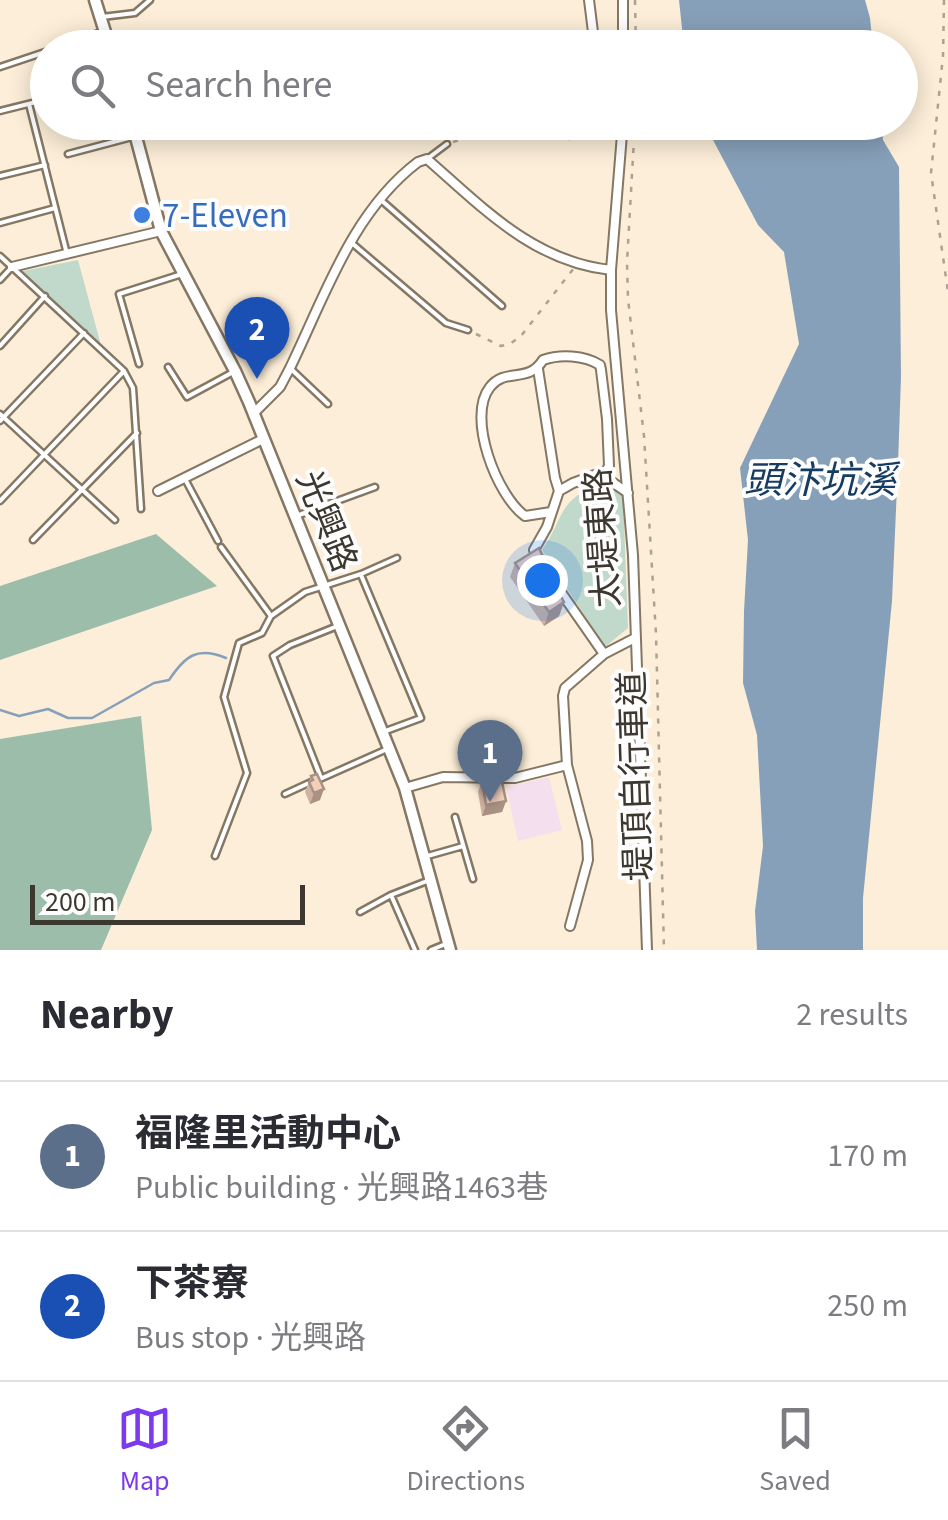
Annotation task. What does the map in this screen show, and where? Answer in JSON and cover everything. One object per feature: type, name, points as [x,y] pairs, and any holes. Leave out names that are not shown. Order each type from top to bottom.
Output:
[{"type":"main road","points":[[95,0],[106,30]]},
{"type":"main road","name":"光興路","points":[[137,140],[161,232],[235,371],[405,788],[449,946]]},
{"type":"street","points":[[589,0],[593,30]]},
{"type":"street","points":[[622,0],[623,30]]},
{"type":"street","name":"太堤東路","points":[[622,140],[610,310],[624,490],[634,556],[647,950]]},
{"type":"street","points":[[253,414],[280,387],[366,216],[412,167],[427,159],[525,241],[586,268],[611,270]]},
{"type":"street","points":[[12,268],[161,232]]},
{"type":"street","points":[[546,570],[534,550],[546,528],[560,491],[606,471],[609,466],[600,365],[592,360],[558,356],[543,360],[538,369],[523,376],[498,380],[487,391],[480,412],[487,449],[516,510],[525,516],[551,512]]},
{"type":"street","points":[[538,369],[560,491]]},
{"type":"street","points":[[158,491],[264,438]]},
{"type":"street","points":[[599,473],[624,490]]},
{"type":"street","points":[[552,579],[604,654]]},
{"type":"street","points":[[570,926],[588,860],[587,841],[567,765],[563,696],[565,688],[604,654],[636,638]]},
{"type":"street","points":[[405,788],[444,778],[514,778],[567,765]]},
{"type":"lane","points":[[102,18],[135,13],[150,0]]},
{"type":"lane","points":[[0,67],[30,57]]},
{"type":"lane","points":[[0,111],[29,104],[30,108]]},
{"type":"lane","points":[[38,140],[66,254]]},
{"type":"lane","points":[[68,154],[121,140]]},
{"type":"lane","points":[[427,159],[447,144]]},
{"type":"lane","points":[[0,176],[45,165]]},
{"type":"lane","points":[[380,200],[502,306]]},
{"type":"lane","points":[[0,223],[56,208]]},
{"type":"lane","points":[[351,242],[446,323],[468,330]]},
{"type":"lane","points":[[0,256],[124,370],[133,388],[141,508]]},
{"type":"lane","points":[[0,280],[12,268]]},
{"type":"lane","points":[[139,364],[119,294],[182,274]]},
{"type":"lane","points":[[0,346],[44,296]]},
{"type":"lane","points":[[84,332],[1,417],[115,520]]},
{"type":"lane","points":[[168,367],[187,397],[235,371]]},
{"type":"lane","points":[[290,368],[328,404]]},
{"type":"lane","points":[[0,501],[124,370]]},
{"type":"lane","points":[[33,540],[137,432]]},
{"type":"lane","points":[[184,478],[219,544],[271,616]]},
{"type":"lane","points":[[296,516],[374,487]]},
{"type":"lane","points":[[216,856],[247,772],[224,697],[239,643],[262,632],[271,616],[305,592],[397,558]]},
{"type":"lane","points":[[361,574],[421,718],[383,732]]},
{"type":"lane","points":[[321,778],[273,656],[339,625]]},
{"type":"lane","points":[[285,794],[389,748]]},
{"type":"lane","points":[[455,817],[473,879]]},
{"type":"lane","points":[[424,856],[463,846]]},
{"type":"lane","points":[[360,912],[431,879]]},
{"type":"lane","points":[[391,896],[414,950]]},
{"type":"lane","points":[[432,950],[449,946]]},
{"type":"path","points":[[635,0],[636,30]]},
{"type":"path","points":[[944,0],[943,56],[931,173],[948,292]]},
{"type":"path","points":[[447,144],[459,140]]},
{"type":"path","name":"堤頂自行車道","points":[[633,140],[628,299],[644,436],[656,654],[664,950]]},
{"type":"path","points":[[468,330],[501,346],[510,344],[521,336],[578,263]]},
{"type":"path","points":[[623,440],[644,436]]},
{"type":"shaded area","points":[[549,777],[562,830],[518,841],[506,787]]},
{"type":"green space","points":[[78,260],[102,349],[98,350],[23,271]]},
{"type":"green space","points":[[600,485],[617,487],[623,495],[628,628],[605,647],[542,550],[569,503]]},
{"type":"green space","points":[[156,534],[217,586],[0,660],[0,586]]},
{"type":"green space","points":[[141,716],[152,830],[101,950],[0,950],[0,739]]},
{"type":"water","points":[[679,0],[865,0],[871,30],[682,30]]},
{"type":"water","name":"頭汴坑溪","points":[[713,140],[883,140],[899,167],[901,377],[892,601],[863,898],[863,950],[757,950],[755,911],[763,846],[757,735],[743,683],[748,540],[740,468],[799,344],[784,252],[758,225]]},
{"type":"building","points":[[539,548],[564,589],[559,593],[564,602],[549,612],[515,563]]},
{"type":"building","points":[[317,774],[324,789],[314,793],[309,782]]},
{"type":"building","points":[[501,777],[506,801],[486,805],[482,781]]},
{"type":"waterway","points":[[0,710],[19,716],[48,709],[68,718],[92,718],[154,683],[169,680],[193,655],[207,653],[226,658]]},
{"type":"place","name":"7-Eleven","points":[[142,215]]},
{"type":"place","name":"下茶寮","points":[[257,379]]},
{"type":"place","name":"福隆里活動中心","points":[[490,802]]}]
